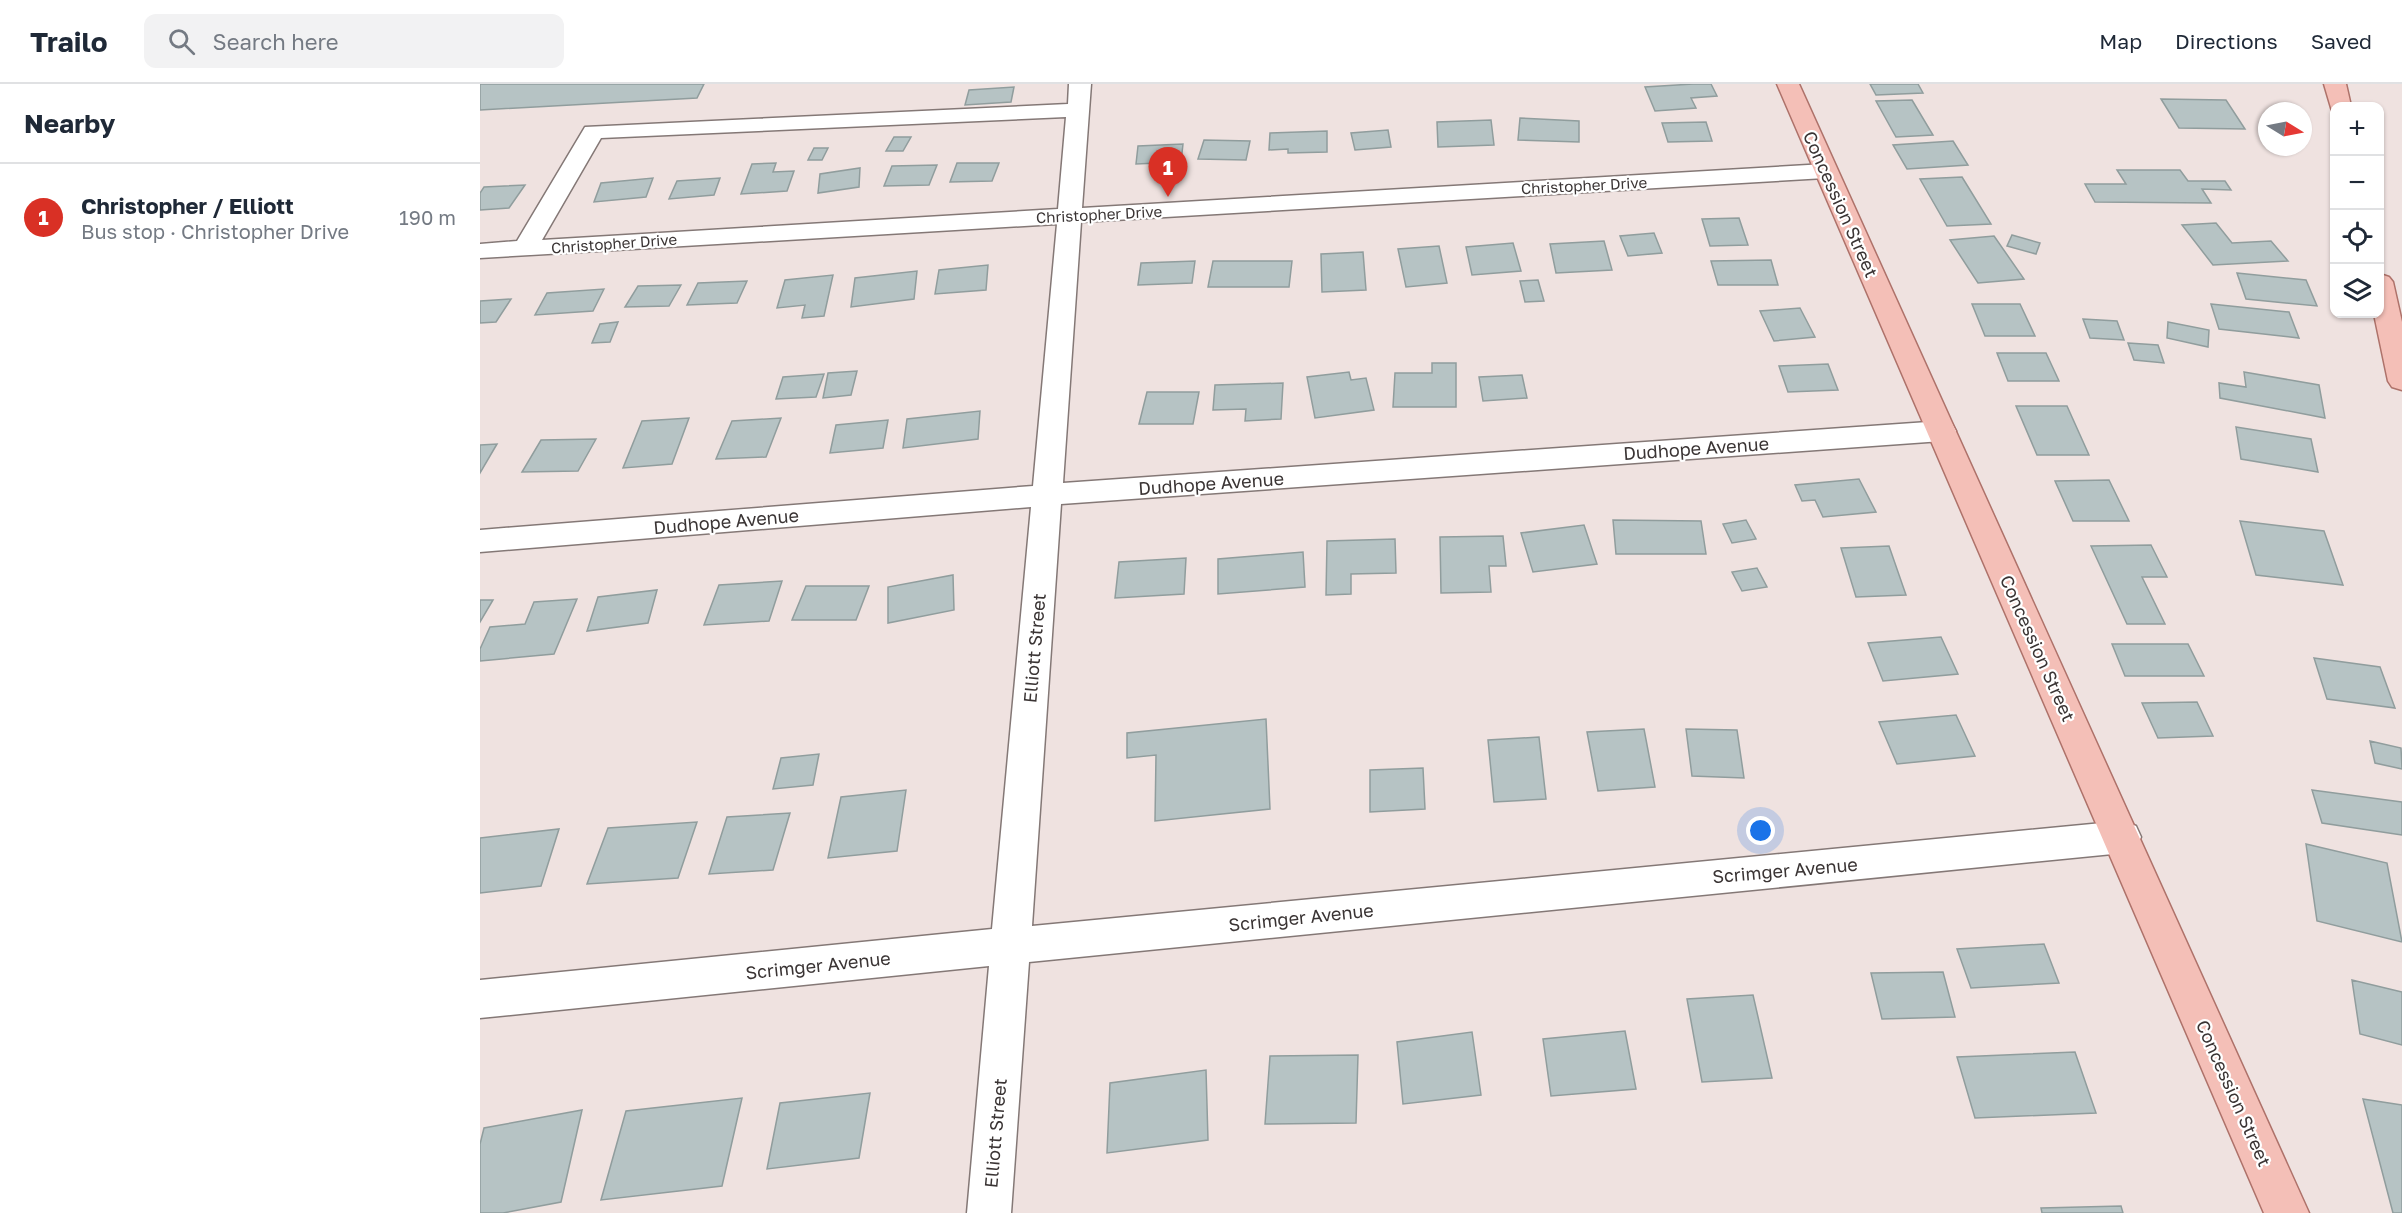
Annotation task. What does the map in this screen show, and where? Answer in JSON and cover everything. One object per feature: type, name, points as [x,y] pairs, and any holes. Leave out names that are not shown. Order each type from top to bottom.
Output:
[{"type":"main road","name":"Concession Street","points":[[1788,84],[2287,1213]]},
{"type":"main road","points":[[2335,84],[2339,102]]},
{"type":"main road","points":[[2384,304],[2402,381]]},
{"type":"street","name":"Elliott Street","points":[[989,1213],[1045,495],[1079,97]]},
{"type":"street","points":[[525,249],[593,132],[1079,97]]},
{"type":"street","name":"Christopher Drive","points":[[480,251],[1825,171]]},
{"type":"street","name":"Dudhope Avenue","points":[[480,541],[1045,495],[1942,431]]},
{"type":"street","name":"Scrimger Avenue","points":[[480,999],[1492,897],[2122,837]]},
{"type":"building","points":[[480,84],[704,84],[697,98],[480,110]]},
{"type":"building","points":[[1711,84],[1717,96],[1691,98],[1696,108],[1655,111],[1645,87]]},
{"type":"building","points":[[1870,84],[1918,84],[1923,93],[1876,95]]},
{"type":"building","points":[[1014,87],[1011,102],[965,105],[969,90]]},
{"type":"building","points":[[2161,99],[2226,100],[2245,129],[2179,128]]},
{"type":"building","points":[[1912,100],[1933,135],[1896,137],[1876,101]]},
{"type":"building","points":[[1520,118],[1579,121],[1579,142],[1518,140]]},
{"type":"building","points":[[1491,120],[1494,145],[1438,147],[1437,122]]},
{"type":"building","points":[[1706,122],[1712,141],[1668,142],[1662,123]]},
{"type":"building","points":[[1388,130],[1391,147],[1355,150],[1351,133]]},
{"type":"building","points":[[1327,131],[1327,152],[1288,153],[1288,149],[1269,150],[1270,133]]},
{"type":"building","points":[[894,137],[911,137],[903,151],[886,151]]},
{"type":"building","points":[[1204,140],[1250,141],[1246,160],[1198,159]]},
{"type":"building","points":[[1953,141],[1968,165],[1907,169],[1893,145]]},
{"type":"building","points":[[1183,144],[1181,162],[1136,164],[1138,146]]},
{"type":"building","points":[[814,148],[828,148],[822,160],[808,160]]},
{"type":"building","points":[[776,163],[773,172],[794,171],[787,191],[741,194],[752,164]]},
{"type":"building","points":[[957,163],[999,163],[992,181],[950,182]]},
{"type":"building","points":[[937,165],[929,185],[884,186],[892,166]]},
{"type":"building","points":[[860,168],[859,187],[818,193],[820,174]]},
{"type":"building","points":[[2117,170],[2180,170],[2188,181],[2225,181],[2231,190],[2202,189],[2211,203],[2095,202],[2085,184],[2126,184]]},
{"type":"building","points":[[1962,177],[1991,224],[1947,226],[1920,179]]},
{"type":"building","points":[[653,178],[646,197],[594,202],[601,183]]},
{"type":"building","points":[[720,178],[714,195],[669,199],[677,181]]},
{"type":"building","points":[[525,185],[509,208],[480,210],[480,193],[484,187]]},
{"type":"building","points":[[1739,218],[1748,245],[1710,246],[1702,219]]},
{"type":"building","points":[[2216,223],[2232,243],[2271,241],[2288,261],[2213,265],[2182,225]]},
{"type":"building","points":[[1654,233],[1662,253],[1628,256],[1620,236]]},
{"type":"building","points":[[2012,235],[2040,243],[2036,254],[2007,246]]},
{"type":"building","points":[[1994,236],[2024,279],[1978,283],[1950,240]]},
{"type":"building","points":[[1604,241],[1612,270],[1556,273],[1550,244]]},
{"type":"building","points":[[1513,243],[1521,271],[1472,275],[1466,247]]},
{"type":"building","points":[[1439,246],[1447,283],[1406,287],[1398,249]]},
{"type":"building","points":[[1363,252],[1366,290],[1322,292],[1321,254]]},
{"type":"building","points":[[1771,260],[1778,285],[1718,285],[1711,261]]},
{"type":"building","points":[[1195,261],[1192,283],[1138,285],[1141,263]]},
{"type":"building","points":[[1213,261],[1292,261],[1289,287],[1208,287]]},
{"type":"building","points":[[988,265],[986,290],[935,294],[939,270]]},
{"type":"building","points":[[917,271],[914,299],[851,307],[855,278]]},
{"type":"building","points":[[2237,273],[2306,280],[2317,306],[2246,299]]},
{"type":"building","points":[[833,275],[824,316],[802,318],[805,305],[777,308],[785,280]]},
{"type":"building","points":[[1538,280],[1544,301],[1525,302],[1520,281]]},
{"type":"building","points":[[747,281],[737,303],[687,305],[698,283]]},
{"type":"building","points":[[681,285],[669,306],[625,307],[638,286]]},
{"type":"building","points":[[604,289],[593,311],[535,315],[547,293]]},
{"type":"building","points":[[511,299],[496,322],[480,323],[480,301]]},
{"type":"building","points":[[1972,304],[2020,304],[2035,336],[1985,336]]},
{"type":"building","points":[[2211,304],[2289,312],[2299,338],[2219,329]]},
{"type":"building","points":[[1800,308],[1815,337],[1774,341],[1760,311]]},
{"type":"building","points":[[2083,319],[2117,321],[2124,340],[2090,338]]},
{"type":"building","points":[[618,322],[610,342],[592,343],[600,324]]},
{"type":"building","points":[[2168,322],[2209,330],[2208,347],[2167,338]]},
{"type":"building","points":[[2128,343],[2158,345],[2164,363],[2134,360]]},
{"type":"building","points":[[1997,353],[2046,353],[2059,381],[2008,381]]},
{"type":"building","points":[[1432,363],[1456,363],[1456,407],[1393,407],[1395,373],[1432,373]]},
{"type":"building","points":[[1828,364],[1838,390],[1788,392],[1779,366]]},
{"type":"building","points":[[857,371],[851,395],[823,398],[828,373]]},
{"type":"building","points":[[1349,372],[1351,380],[1366,378],[1374,410],[1315,418],[1307,377]]},
{"type":"building","points":[[2244,372],[2319,385],[2325,418],[2220,398],[2219,383],[2246,387]]},
{"type":"building","points":[[824,374],[816,397],[776,399],[783,377]]},
{"type":"building","points":[[1522,375],[1527,398],[1483,401],[1479,377]]},
{"type":"building","points":[[1283,383],[1281,419],[1245,421],[1246,409],[1213,410],[1215,385]]},
{"type":"building","points":[[1147,392],[1199,392],[1193,424],[1139,424]]},
{"type":"building","points":[[2016,406],[2067,406],[2089,455],[2037,455]]},
{"type":"building","points":[[980,411],[978,439],[903,448],[907,419]]},
{"type":"building","points":[[689,418],[672,464],[623,468],[642,421]]},
{"type":"building","points":[[781,418],[766,457],[716,459],[732,421]]},
{"type":"building","points":[[888,420],[883,448],[830,453],[836,425]]},
{"type":"building","points":[[2236,427],[2311,439],[2318,472],[2241,459]]},
{"type":"building","points":[[596,439],[578,471],[522,472],[541,440]]},
{"type":"building","points":[[497,444],[480,473],[480,445]]},
{"type":"building","points":[[1859,479],[1876,512],[1823,517],[1815,500],[1802,501],[1795,485]]},
{"type":"building","points":[[2109,480],[2129,521],[2073,521],[2055,481]]},
{"type":"building","points":[[1613,520],[1701,521],[1706,554],[1616,554]]},
{"type":"building","points":[[1746,520],[1756,539],[1732,543],[1723,524]]},
{"type":"building","points":[[2240,521],[2324,531],[2343,585],[2256,575]]},
{"type":"building","points":[[1584,525],[1597,564],[1533,572],[1521,533]]},
{"type":"building","points":[[1503,536],[1506,566],[1489,566],[1491,592],[1441,593],[1440,537]]},
{"type":"building","points":[[1395,539],[1396,573],[1351,574],[1351,594],[1326,595],[1327,541]]},
{"type":"building","points":[[2151,545],[2167,577],[2142,577],[2165,624],[2127,624],[2091,546]]},
{"type":"building","points":[[1889,546],[1906,595],[1856,597],[1841,548]]},
{"type":"building","points":[[1303,552],[1305,587],[1218,594],[1218,559]]},
{"type":"building","points":[[1186,558],[1184,594],[1115,598],[1119,562]]},
{"type":"building","points":[[1757,568],[1767,587],[1742,591],[1732,572]]},
{"type":"building","points":[[953,575],[954,610],[888,623],[888,587]]},
{"type":"building","points":[[782,581],[769,621],[704,625],[719,585]]},
{"type":"building","points":[[806,586],[869,586],[856,620],[792,620]]},
{"type":"building","points":[[657,590],[648,623],[587,631],[598,597]]},
{"type":"building","points":[[577,599],[554,654],[480,661],[480,649],[490,627],[525,624],[534,602]]},
{"type":"building","points":[[480,600],[493,600],[480,622]]},
{"type":"building","points":[[1941,637],[1958,674],[1883,681],[1868,643]]},
{"type":"building","points":[[2112,644],[2188,644],[2204,676],[2125,676]]},
{"type":"building","points":[[2314,658],[2380,667],[2395,708],[2327,699]]},
{"type":"building","points":[[2197,702],[2213,736],[2158,738],[2142,703]]},
{"type":"building","points":[[1956,715],[1975,756],[1897,764],[1879,722]]},
{"type":"building","points":[[1266,719],[1270,809],[1155,821],[1156,755],[1127,758],[1127,733]]},
{"type":"building","points":[[1644,729],[1655,787],[1598,791],[1587,732]]},
{"type":"building","points":[[1686,729],[1737,730],[1744,778],[1692,776]]},
{"type":"building","points":[[1539,737],[1546,799],[1494,802],[1488,740]]},
{"type":"building","points":[[2370,741],[2401,748],[2402,769],[2375,763]]},
{"type":"building","points":[[819,754],[813,785],[773,789],[781,758]]},
{"type":"building","points":[[1423,768],[1425,809],[1370,812],[1370,770]]},
{"type":"building","points":[[906,790],[897,851],[828,858],[841,797]]},
{"type":"building","points":[[2312,790],[2402,802],[2402,835],[2322,823]]},
{"type":"building","points":[[790,813],[773,870],[709,874],[727,817]]},
{"type":"building","points":[[697,822],[678,878],[587,884],[608,828]]},
{"type":"building","points":[[559,829],[541,886],[480,893],[480,838]]},
{"type":"building","points":[[2306,844],[2387,863],[2402,942],[2317,921]]},
{"type":"building","points":[[2044,944],[2059,983],[1971,988],[1957,949]]},
{"type":"building","points":[[1943,972],[1955,1017],[1882,1019],[1871,973]]},
{"type":"building","points":[[2352,980],[2402,992],[2402,1045],[2360,1034]]},
{"type":"building","points":[[1753,995],[1772,1078],[1702,1082],[1687,999]]},
{"type":"building","points":[[1625,1031],[1636,1089],[1551,1096],[1543,1039]]},
{"type":"building","points":[[1472,1032],[1481,1095],[1403,1104],[1397,1042]]},
{"type":"building","points":[[2075,1052],[2096,1113],[1975,1118],[1957,1057]]},
{"type":"building","points":[[1358,1055],[1356,1123],[1265,1124],[1270,1056]]},
{"type":"building","points":[[1206,1070],[1208,1140],[1107,1153],[1110,1083]]},
{"type":"building","points":[[870,1093],[859,1158],[767,1169],[780,1103]]},
{"type":"building","points":[[742,1098],[722,1186],[601,1200],[626,1111]]},
{"type":"building","points":[[2363,1099],[2402,1105],[2402,1213],[2393,1213]]},
{"type":"building","points":[[582,1110],[561,1202],[503,1213],[480,1213],[480,1144],[484,1128]]},
{"type":"building","points":[[2121,1206],[2123,1213],[2042,1213],[2041,1208]]},
{"type":"place","name":"Christopher / Elliott","points":[[1168,197]]}]
